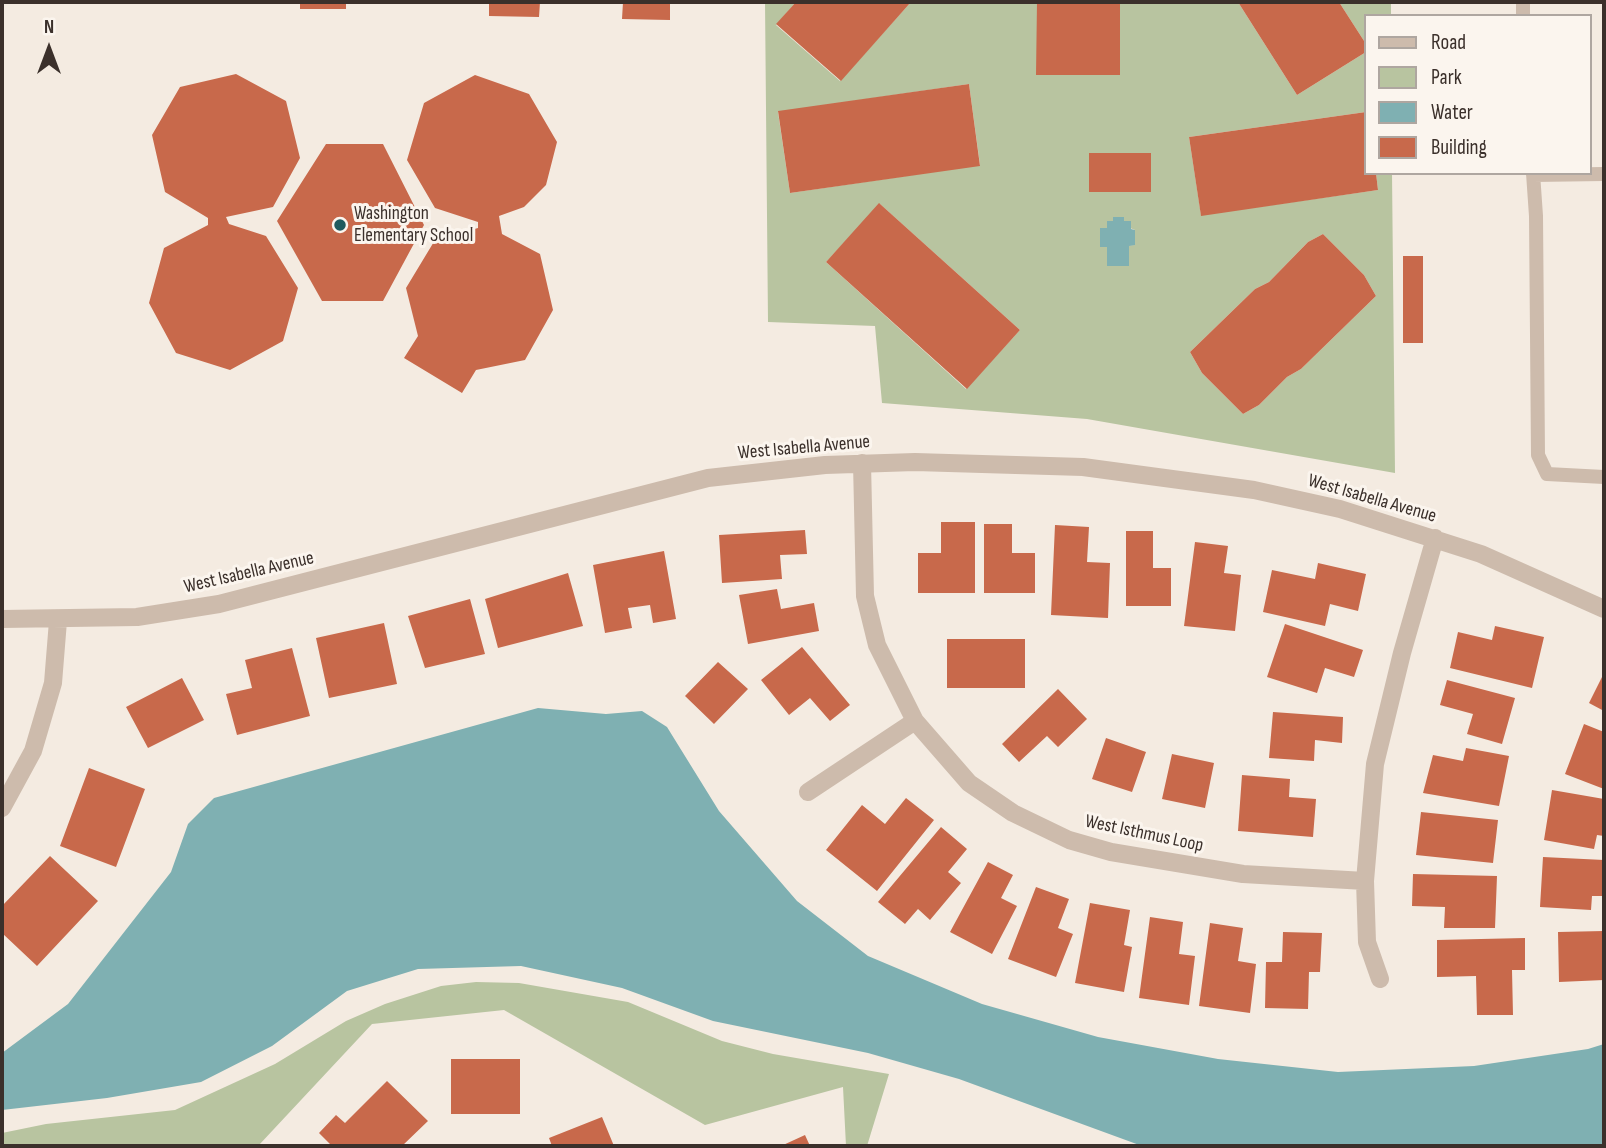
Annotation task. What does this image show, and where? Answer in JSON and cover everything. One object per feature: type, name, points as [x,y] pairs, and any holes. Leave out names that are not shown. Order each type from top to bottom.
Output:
[{"type":"street","name":"West Isabella Avenue","points":[[2,619],[58,621],[137,617],[219,604],[674,485],[708,478],[862,463],[1018,463],[1181,478],[1340,509],[1481,554],[1604,609]]},
{"type":"street","name":"West Isthmus Loop","points":[[862,463],[865,596],[877,645],[915,721],[968,783],[1013,813],[1069,840],[1164,863],[1243,874],[1365,881]]},
{"type":"street","points":[[1380,979],[1367,942],[1365,881],[1375,764],[1402,653],[1435,538]]},
{"type":"street","points":[[2,808],[33,751],[52,683],[58,621]]},
{"type":"street","points":[[808,793],[915,721]]},
{"type":"lane","points":[[1533,175],[1536,216],[1538,454],[1547,474],[1604,477]]},
{"type":"green space","points":[[765,2],[796,2],[776,25],[840,81],[911,2],[1037,2],[1037,75],[1120,75],[1120,2],[1238,2],[1297,95],[1364,53],[1364,112],[1189,137],[1201,215],[1378,190],[1376,175],[1392,175],[1395,473],[1087,419],[882,403],[875,326],[768,322]],"holes":[[[969,84],[980,165],[790,193],[778,112]],[[1089,153],[1150,153],[1151,192],[1089,192]],[[880,204],[1020,330],[966,389],[826,262]],[[1113,221],[1135,230],[1135,245],[1100,247],[1107,228]],[[1323,234],[1364,275],[1376,296],[1301,369],[1287,377],[1259,405],[1243,414],[1202,373],[1190,352],[1255,289],[1269,282],[1308,242]]]},
{"type":"green space","points":[[1339,2],[1391,2],[1391,14],[1364,14],[1364,41]]},
{"type":"green space","points":[[476,982],[519,983],[628,1002],[722,1041],[773,1054],[889,1074],[867,1146],[846,1146],[843,1087],[705,1125],[504,1010],[372,1024],[259,1145],[2,1146],[2,1133],[46,1124],[175,1110],[275,1064],[346,1021],[385,1004],[441,986]]},
{"type":"water","points":[[1113,217],[1124,217],[1124,221],[1131,221],[1131,229],[1135,230],[1135,245],[1129,246],[1129,266],[1107,266],[1107,247],[1100,247],[1100,228],[1107,228],[1107,221],[1113,221]]},
{"type":"water","points":[[538,708],[606,714],[642,711],[667,727],[719,811],[797,901],[868,956],[982,1004],[1098,1037],[1218,1059],[1338,1072],[1474,1066],[1588,1049],[1604,1044],[1604,1146],[1142,1146],[959,1079],[868,1053],[713,1021],[622,988],[521,966],[418,969],[347,991],[272,1046],[201,1082],[107,1098],[2,1110],[2,1053],[68,1004],[171,872],[188,824],[214,798]]},
{"type":"building","points":[[300,2],[346,2],[346,9],[300,9]]},
{"type":"building","points":[[489,2],[540,2],[539,17],[489,16]]},
{"type":"building","points":[[623,2],[670,2],[670,20],[622,19]]},
{"type":"building","points":[[796,2],[911,2],[841,81],[776,24]]},
{"type":"building","points":[[1037,2],[1120,2],[1120,75],[1036,75]]},
{"type":"building","points":[[1238,2],[1339,2],[1364,41],[1364,53],[1297,95]]},
{"type":"building","points":[[236,74],[286,101],[300,158],[273,207],[226,217],[229,224],[266,236],[298,288],[283,341],[230,370],[176,353],[149,303],[164,248],[208,225],[208,218],[165,192],[152,135],[180,87]]},
{"type":"building","points":[[475,75],[529,94],[557,142],[546,185],[524,207],[499,216],[502,234],[540,254],[553,310],[525,360],[476,370],[462,393],[404,358],[418,336],[406,288],[435,240],[478,228],[478,222],[435,208],[407,160],[424,103]]},
{"type":"building","points":[[969,84],[980,166],[790,193],[778,111]]},
{"type":"building","points":[[1364,112],[1364,175],[1376,175],[1378,190],[1201,216],[1189,137]]},
{"type":"building","points":[[326,144],[383,144],[424,225],[383,301],[322,301],[277,221]]},
{"type":"building","points":[[1089,153],[1151,153],[1151,192],[1089,192]]},
{"type":"building","points":[[879,203],[1020,330],[967,389],[826,262]]},
{"type":"building","points":[[1323,234],[1364,275],[1376,296],[1301,369],[1287,377],[1259,405],[1243,414],[1202,373],[1190,352],[1255,289],[1269,282],[1308,242]]},
{"type":"building","points":[[1403,256],[1423,256],[1423,343],[1403,343]]},
{"type":"building","points":[[941,522],[975,522],[975,593],[918,593],[918,553],[941,553]]},
{"type":"building","points":[[984,524],[1012,524],[1012,553],[1035,553],[1035,593],[984,593]]},
{"type":"building","points":[[1055,525],[1089,527],[1087,562],[1110,563],[1108,618],[1051,615]]},
{"type":"building","points":[[805,530],[807,554],[780,555],[782,579],[722,583],[719,535]]},
{"type":"building","points":[[1126,531],[1153,531],[1153,568],[1171,568],[1171,606],[1126,606]]},
{"type":"building","points":[[1195,542],[1228,546],[1224,573],[1241,575],[1235,631],[1184,626]]},
{"type":"building","points":[[664,551],[676,619],[653,623],[650,605],[628,608],[632,628],[605,633],[593,565]]},
{"type":"building","points":[[1318,563],[1366,574],[1358,611],[1330,604],[1325,626],[1263,612],[1272,570],[1315,579]]},
{"type":"building","points":[[568,573],[583,626],[498,648],[485,599]]},
{"type":"building","points":[[777,589],[781,609],[814,603],[819,631],[748,644],[739,595]]},
{"type":"building","points":[[470,599],[485,654],[425,668],[408,616]]},
{"type":"building","points":[[384,623],[397,684],[329,698],[316,638]]},
{"type":"building","points":[[1285,624],[1363,650],[1354,677],[1325,668],[1317,693],[1267,677]]},
{"type":"building","points":[[1495,626],[1544,637],[1532,688],[1450,668],[1458,632],[1492,640]]},
{"type":"building","points":[[947,639],[1025,639],[1025,688],[947,688]]},
{"type":"building","points":[[802,647],[850,705],[830,721],[810,698],[789,715],[761,680]]},
{"type":"building","points":[[292,648],[310,716],[237,735],[226,694],[252,688],[245,660]]},
{"type":"building","points":[[718,662],[748,689],[714,724],[685,696]]},
{"type":"building","points":[[1604,673],[1604,711],[1589,703]]},
{"type":"building","points":[[182,678],[204,720],[148,748],[126,707]]},
{"type":"building","points":[[1447,680],[1515,698],[1502,744],[1467,734],[1473,714],[1440,705]]},
{"type":"building","points":[[1058,689],[1087,719],[1058,747],[1047,736],[1019,762],[1002,744]]},
{"type":"building","points":[[1273,712],[1343,717],[1342,743],[1315,740],[1314,761],[1269,758]]},
{"type":"building","points":[[1584,724],[1604,732],[1604,789],[1565,774]]},
{"type":"building","points":[[1106,738],[1146,752],[1132,792],[1092,779]]},
{"type":"building","points":[[1466,748],[1509,756],[1499,806],[1423,793],[1433,755],[1463,761]]},
{"type":"building","points":[[1172,754],[1214,763],[1205,808],[1162,799]]},
{"type":"building","points":[[89,768],[145,789],[116,867],[60,846]]},
{"type":"building","points":[[1242,775],[1290,779],[1289,797],[1316,799],[1313,837],[1238,831]]},
{"type":"building","points":[[1552,790],[1604,799],[1604,836],[1597,835],[1594,849],[1544,840]]},
{"type":"building","points":[[906,798],[934,820],[877,891],[826,850],[862,805],[885,824]]},
{"type":"building","points":[[1421,812],[1498,820],[1493,863],[1416,855]]},
{"type":"building","points":[[941,827],[967,849],[948,872],[961,883],[930,920],[918,909],[905,924],[878,902]]},
{"type":"building","points":[[50,856],[98,901],[37,966],[2,933],[2,906]]},
{"type":"building","points":[[1543,857],[1604,860],[1604,896],[1592,896],[1591,910],[1540,907]]},
{"type":"building","points":[[988,862],[1013,875],[1001,898],[1017,906],[992,954],[950,932]]},
{"type":"building","points":[[1413,874],[1497,876],[1495,928],[1444,928],[1445,907],[1412,906]]},
{"type":"building","points":[[1036,887],[1069,899],[1058,928],[1073,934],[1056,977],[1008,959]]},
{"type":"building","points":[[1090,903],[1130,910],[1124,945],[1132,947],[1124,992],[1075,983]]},
{"type":"building","points":[[1150,917],[1183,922],[1179,954],[1195,956],[1189,1005],[1139,998]]},
{"type":"building","points":[[1210,923],[1243,928],[1238,961],[1256,964],[1250,1013],[1199,1006]]},
{"type":"building","points":[[1604,931],[1604,980],[1559,982],[1558,932]]},
{"type":"building","points":[[1283,932],[1322,933],[1320,972],[1309,972],[1308,1009],[1265,1008],[1266,962],[1282,962]]},
{"type":"building","points":[[1525,938],[1525,970],[1512,970],[1513,1015],[1477,1015],[1476,976],[1437,977],[1437,940]]},
{"type":"building","points":[[451,1059],[520,1059],[520,1114],[451,1114]]},
{"type":"building","points":[[387,1081],[428,1121],[402,1146],[332,1146],[319,1133],[336,1115],[345,1123]]},
{"type":"building","points":[[602,1117],[614,1146],[552,1146],[549,1138]]},
{"type":"building","points":[[805,1135],[810,1146],[781,1146]]},
{"type":"place","name":"Washington Elementary School","points":[[340,225]]}]
